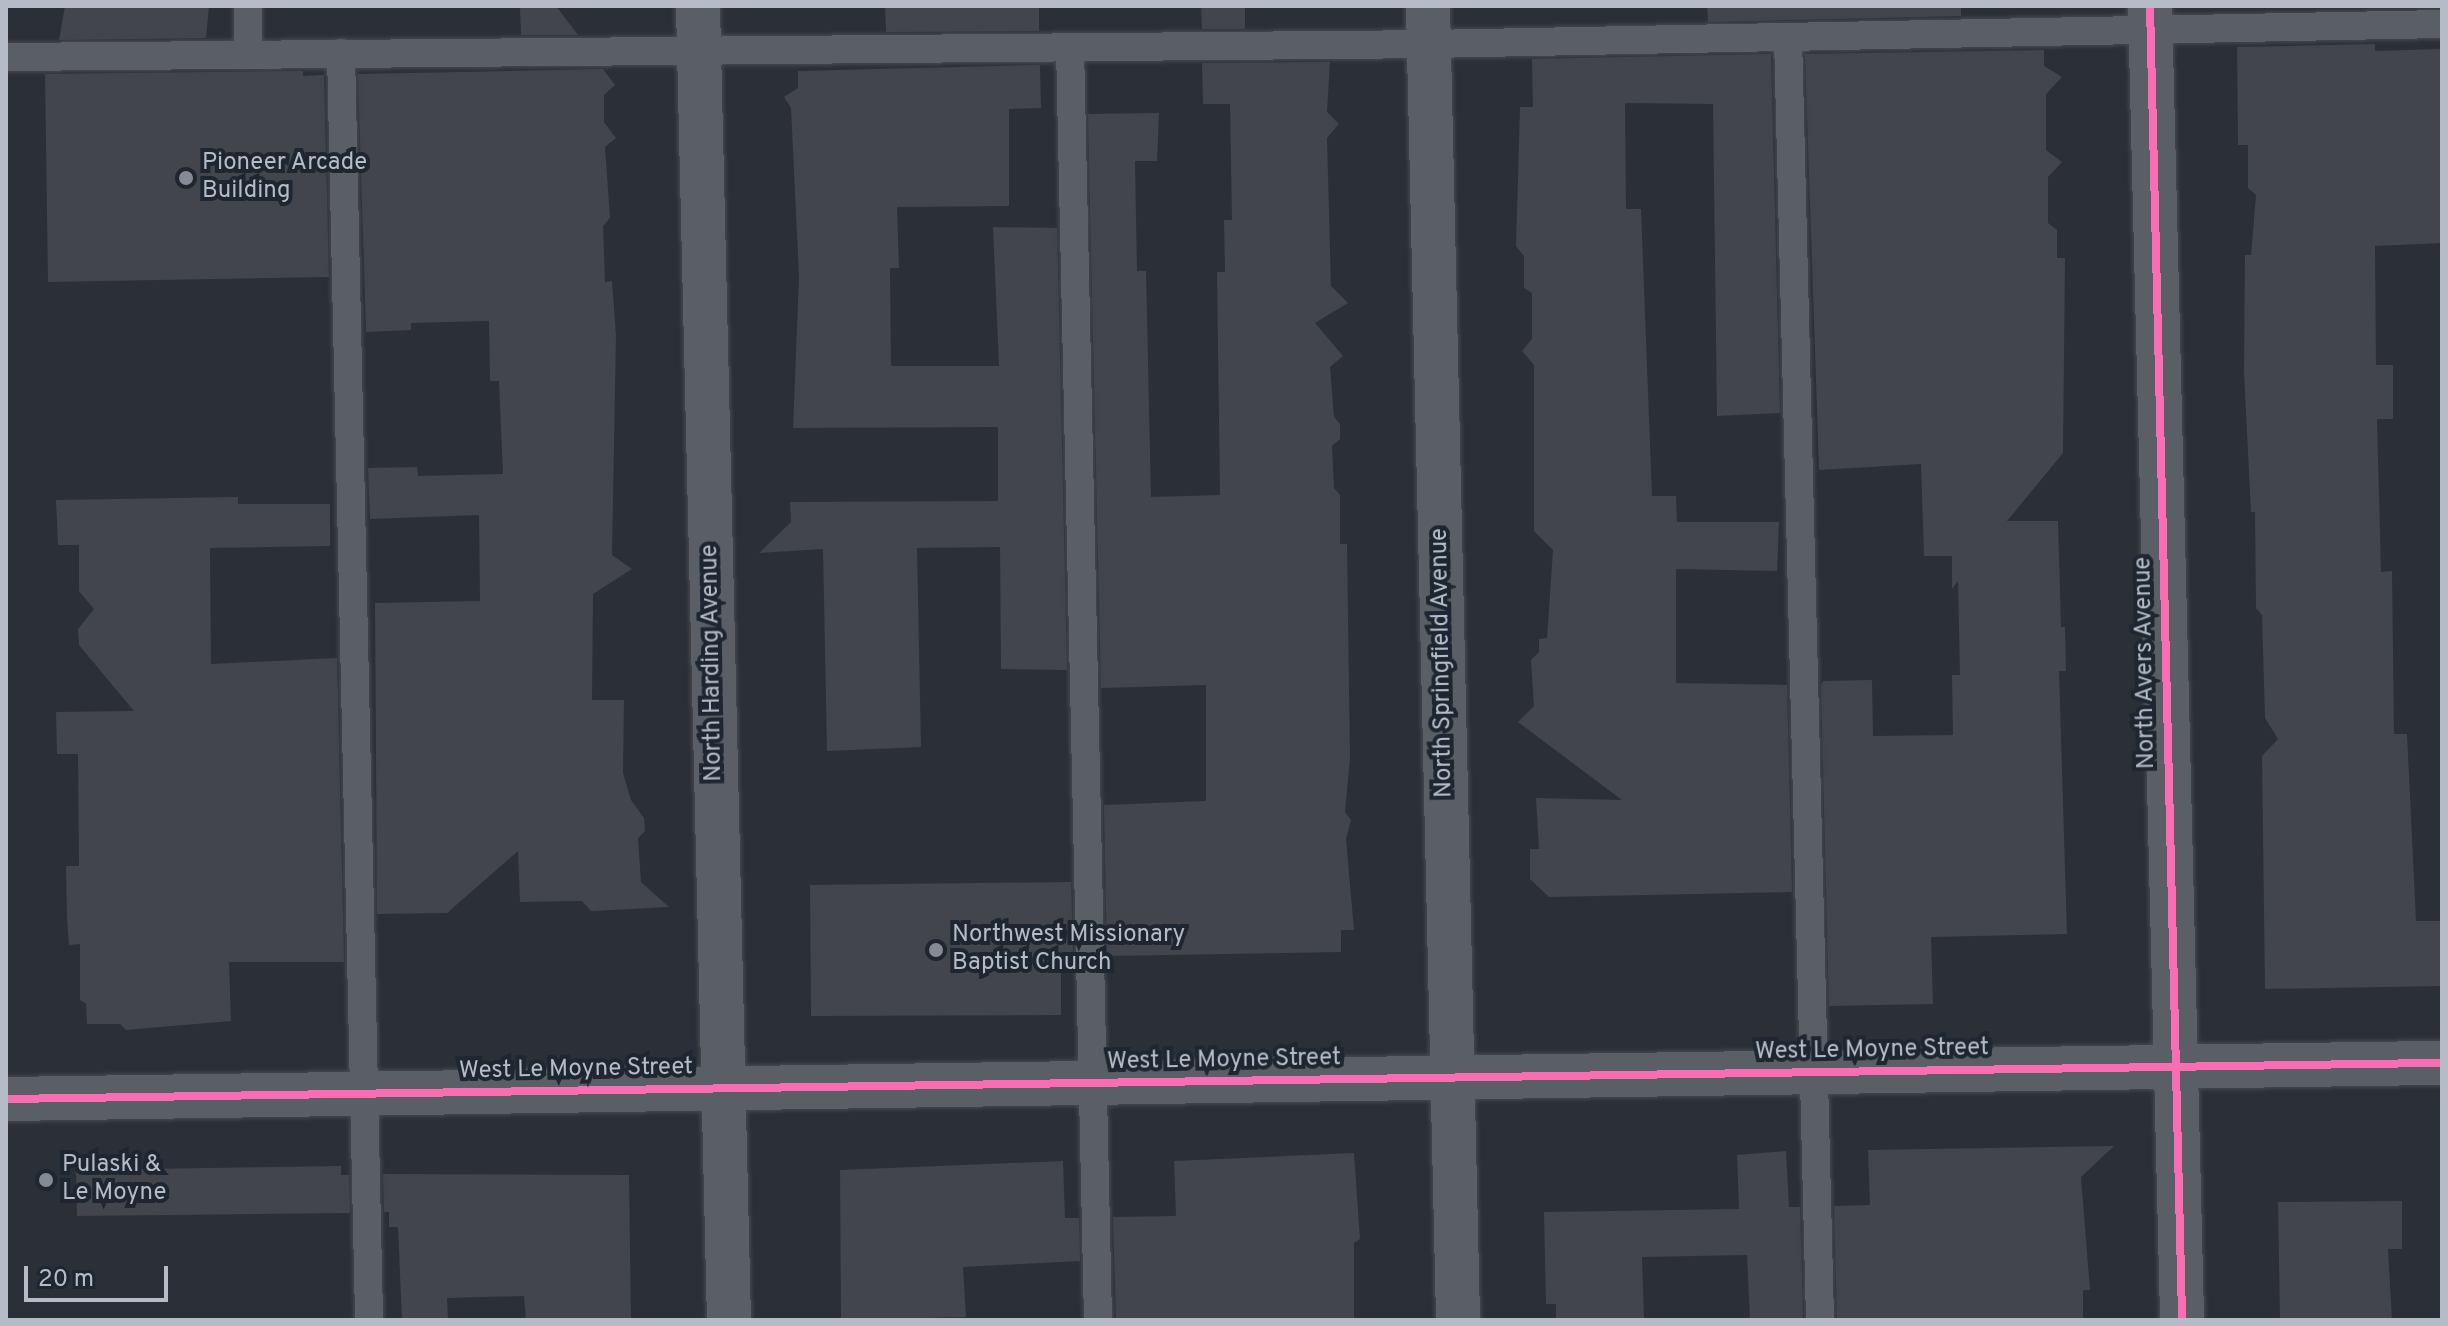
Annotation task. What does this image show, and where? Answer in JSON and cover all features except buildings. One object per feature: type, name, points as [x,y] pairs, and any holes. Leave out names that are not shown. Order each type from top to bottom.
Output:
[{"type":"street","name":"North Harding Avenue","points":[[698,6],[729,1320]]},
{"type":"street","name":"North Avers Avenue","points":[[2150,18],[2182,1320]]},
{"type":"street","name":"North Springfield Avenue","points":[[1429,25],[1458,1320]]},
{"type":"street","name":"West Le Moyne Street","points":[[6,1099],[2442,1063]]},
{"type":"lane","points":[[248,6],[248,54]]},
{"type":"lane","points":[[6,57],[1070,47],[1429,25],[1788,37],[2150,18],[2442,24]]},
{"type":"lane","points":[[1788,37],[1820,1320]]},
{"type":"lane","points":[[1070,47],[1098,1320]]},
{"type":"lane","points":[[341,53],[369,1320]]},
{"type":"cycle path","points":[[2150,6],[2182,1320]]},
{"type":"cycle path","points":[[6,1099],[2442,1063]]},
{"type":"place","name":"Pioneer Arcade Building","points":[[186,178]]},
{"type":"place","name":"Northwest Missionary Baptist Church","points":[[936,950]]},
{"type":"place","name":"Pulaski & Le Moyne","points":[[46,1180]]}]
